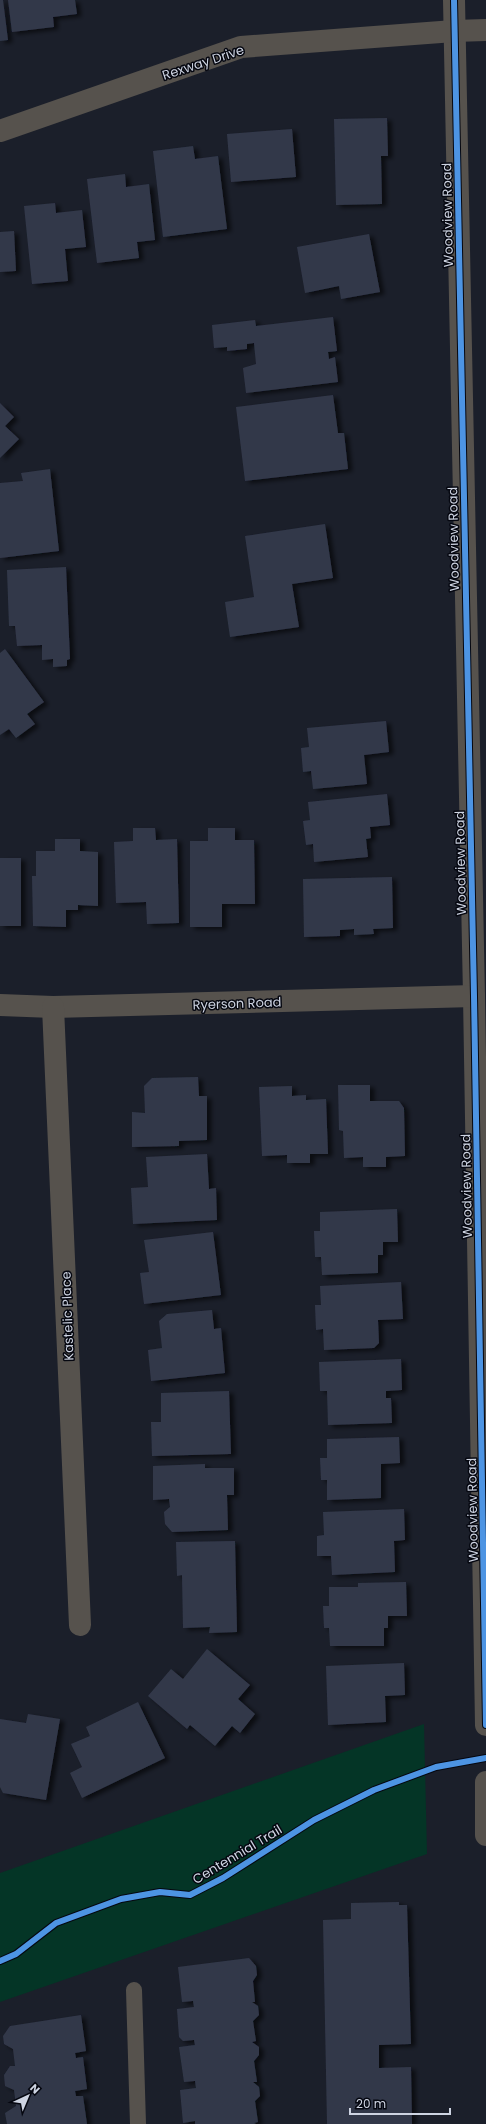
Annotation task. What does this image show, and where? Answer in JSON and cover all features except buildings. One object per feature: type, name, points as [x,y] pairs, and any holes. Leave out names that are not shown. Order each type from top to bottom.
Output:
[{"type":"street","name":"Woodview Road","points":[[454,0],[474,996],[486,1725]]},
{"type":"street","name":"Rexway Drive","points":[[0,131],[240,48],[454,30],[486,30]]},
{"type":"street","name":"Ryerson Road","points":[[0,1005],[54,1008],[474,996]]},
{"type":"street","name":"Kastelic Place","points":[[54,1008],[80,1625]]},
{"type":"street","points":[[486,1782],[486,1835]]},
{"type":"lane","points":[[134,1990],[138,2124]]},
{"type":"green space","points":[[424,1724],[427,1854],[0,2002],[0,1873]]},
{"type":"cycle path","points":[[454,0],[474,996],[486,1725]]},
{"type":"cycle path","name":"Centennial Trail","points":[[0,1961],[16,1954],[56,1923],[121,1899],[160,1892],[190,1895],[223,1878],[314,1820],[374,1790],[436,1767],[486,1758]]}]
